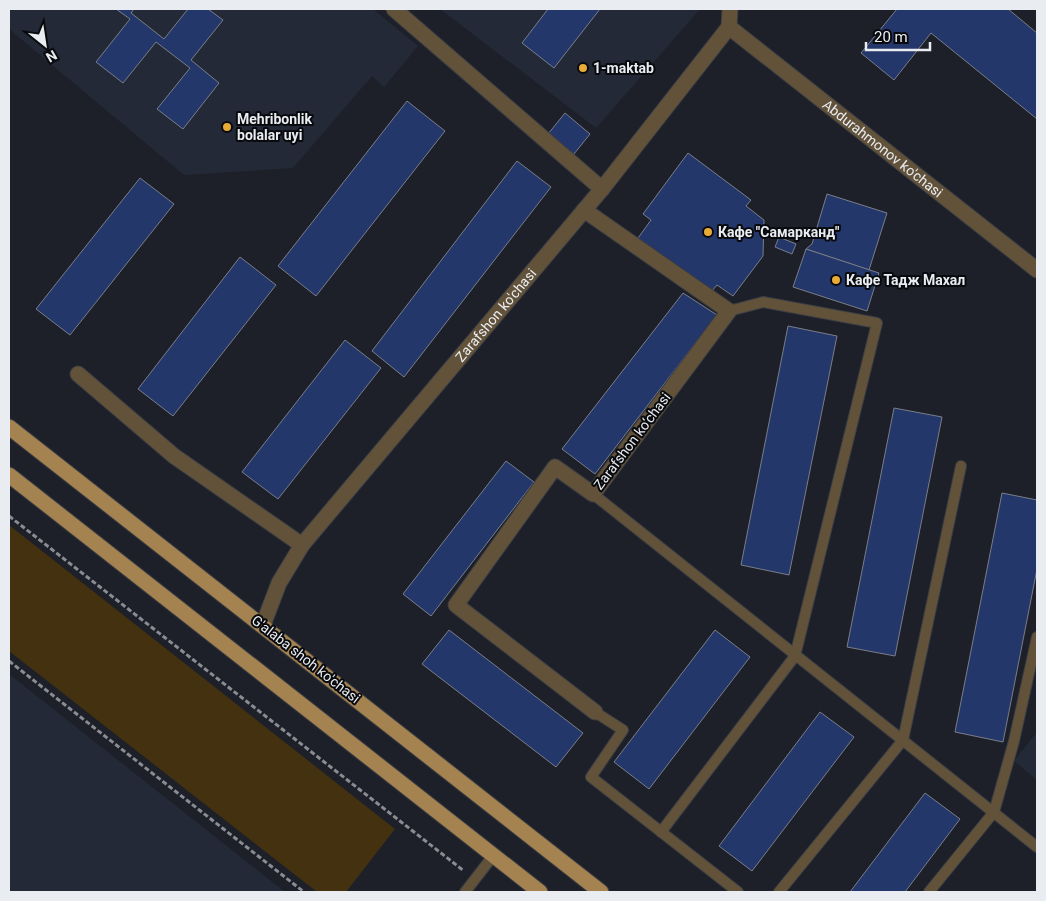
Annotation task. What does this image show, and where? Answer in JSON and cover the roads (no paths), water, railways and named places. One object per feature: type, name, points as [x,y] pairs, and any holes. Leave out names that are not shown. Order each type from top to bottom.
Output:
[{"type":"main road","name":"G'alaba shoh ko'chasi","points":[[9,427],[601,892]]},
{"type":"main road","points":[[9,475],[540,892]]},
{"type":"street","points":[[394,9],[602,189]]},
{"type":"street","points":[[730,9],[730,27]]},
{"type":"street","name":"Zarafshon ko'chasi","points":[[263,625],[279,583],[302,545],[602,189],[730,27]]},
{"type":"street","name":"Abdurahmonov ko'chasi","points":[[730,27],[1037,270]]},
{"type":"street","points":[[584,210],[729,311]]},
{"type":"street","name":"Zarafshon ko‘chasi","points":[[595,712],[456,605],[556,466],[593,494],[729,311]]},
{"type":"street","points":[[78,374],[174,456],[302,545]]},
{"type":"lane","points":[[661,832],[795,656],[877,323],[763,302],[729,311]]},
{"type":"lane","points":[[779,892],[902,740],[961,466]]},
{"type":"lane","points":[[593,494],[1037,847]]},
{"type":"lane","points":[[929,892],[994,812],[1014,741],[1037,638]]},
{"type":"lane","points":[[595,712],[623,730],[591,777],[738,892]]},
{"type":"lane","points":[[465,892],[493,856]]},
{"type":"place","name":"1-maktab","points":[[583,68]]},
{"type":"place","name":"Mehribonlik bolalar uyi","points":[[227,127]]},
{"type":"place","name":"Кафе \"Самарканд\"","points":[[708,232]]},
{"type":"place","name":"Кафе Тадж Махал","points":[[836,280]]}]
